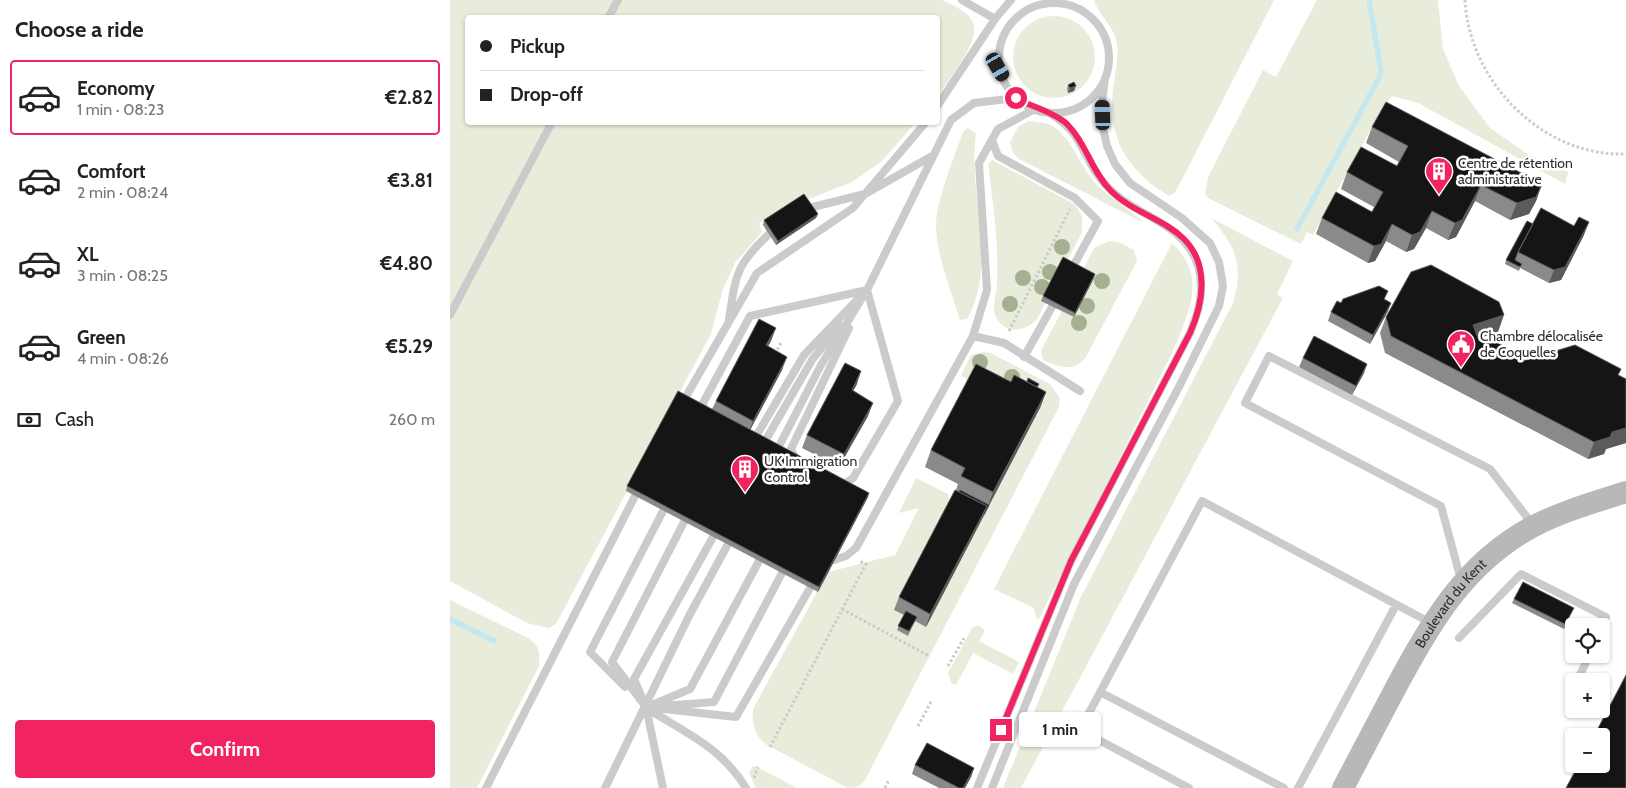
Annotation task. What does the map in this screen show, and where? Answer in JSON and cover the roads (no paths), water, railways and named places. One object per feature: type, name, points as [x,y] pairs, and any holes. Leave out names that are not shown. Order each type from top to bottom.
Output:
[{"type":"street","name":"Boulevard du Kent","points":[[1342,788],[1431,624],[1461,584],[1492,555],[1534,526],[1626,492]]},
{"type":"lane","points":[[610,15],[618,0]]},
{"type":"lane","points":[[962,0],[995,19]]},
{"type":"lane","points":[[940,102],[995,19],[1011,0]]},
{"type":"lane","points":[[977,788],[1064,576],[1190,333],[1202,297],[1201,277],[1196,258],[1185,240],[1113,193],[1102,182],[1073,131],[1051,114],[1035,109],[1016,98],[998,67],[1001,38],[1018,15],[1044,3],[1069,2],[1095,24],[1109,50],[1109,64],[1102,103],[1103,128],[1114,164],[1130,183],[1182,218],[1210,243],[1219,262],[1222,286],[1219,306],[1074,584],[992,788]]},
{"type":"lane","points":[[1051,114],[1078,109],[1098,92],[1105,78]]},
{"type":"lane","points":[[796,459],[791,449],[951,120],[962,110],[974,103],[1016,98]]},
{"type":"lane","points":[[834,560],[846,556],[856,548],[973,336],[988,290],[979,164],[998,130],[1035,109]]},
{"type":"lane","points":[[450,315],[550,125]]},
{"type":"lane","points":[[684,400],[758,273],[853,208],[923,125]]},
{"type":"lane","points":[[992,140],[998,156],[1075,198],[1098,221],[1064,283]]},
{"type":"lane","points":[[809,208],[865,194],[932,156]]},
{"type":"lane","points":[[728,324],[737,274],[748,254],[769,234]]},
{"type":"lane","points":[[704,410],[703,404],[750,316],[868,290]]},
{"type":"lane","points":[[756,438],[804,355],[868,290]]},
{"type":"lane","points":[[764,443],[812,360],[868,290]]},
{"type":"lane","points":[[777,450],[821,365],[868,290]]},
{"type":"lane","points":[[844,485],[853,478],[898,401],[868,290]]},
{"type":"lane","points":[[1024,357],[1060,291]]},
{"type":"lane","points":[[973,336],[1004,343],[1080,391]]},
{"type":"lane","points":[[1461,584],[1440,506],[1245,403],[1269,356],[1490,469],[1534,526]]},
{"type":"lane","points":[[486,788],[635,496]]},
{"type":"lane","points":[[1189,788],[1080,730],[1202,501],[1431,624]]},
{"type":"lane","points":[[664,511],[590,652],[646,708],[720,754],[752,788]]},
{"type":"lane","points":[[684,522],[612,662],[646,708],[736,717],[810,588]]},
{"type":"lane","points":[[663,788],[646,708],[634,679],[713,537]]},
{"type":"lane","points":[[605,788],[646,708],[689,616],[728,544]]},
{"type":"lane","points":[[646,708],[690,689],[759,561]]},
{"type":"lane","points":[[646,708],[714,702],[782,573]]},
{"type":"lane","points":[[1459,638],[1521,574],[1606,618]]},
{"type":"lane","points":[[1298,788],[1396,605]]},
{"type":"lane","points":[[1100,692],[1284,788]]},
{"type":"lane","points":[[737,773],[742,788]]},
{"type":"lane","points":[[737,773],[746,788]]},
{"type":"waterway","points":[[1297,229],[1379,78],[1381,71],[1369,0]]},
{"type":"waterway","points":[[450,619],[494,641]]},
{"type":"place","name":"Centre de rétention administrative","points":[[1439,195]]},
{"type":"place","name":"Chambre délocalisée de Coquelles","points":[[1461,368]]},
{"type":"place","name":"UK Immigration Control","points":[[745,493]]}]
